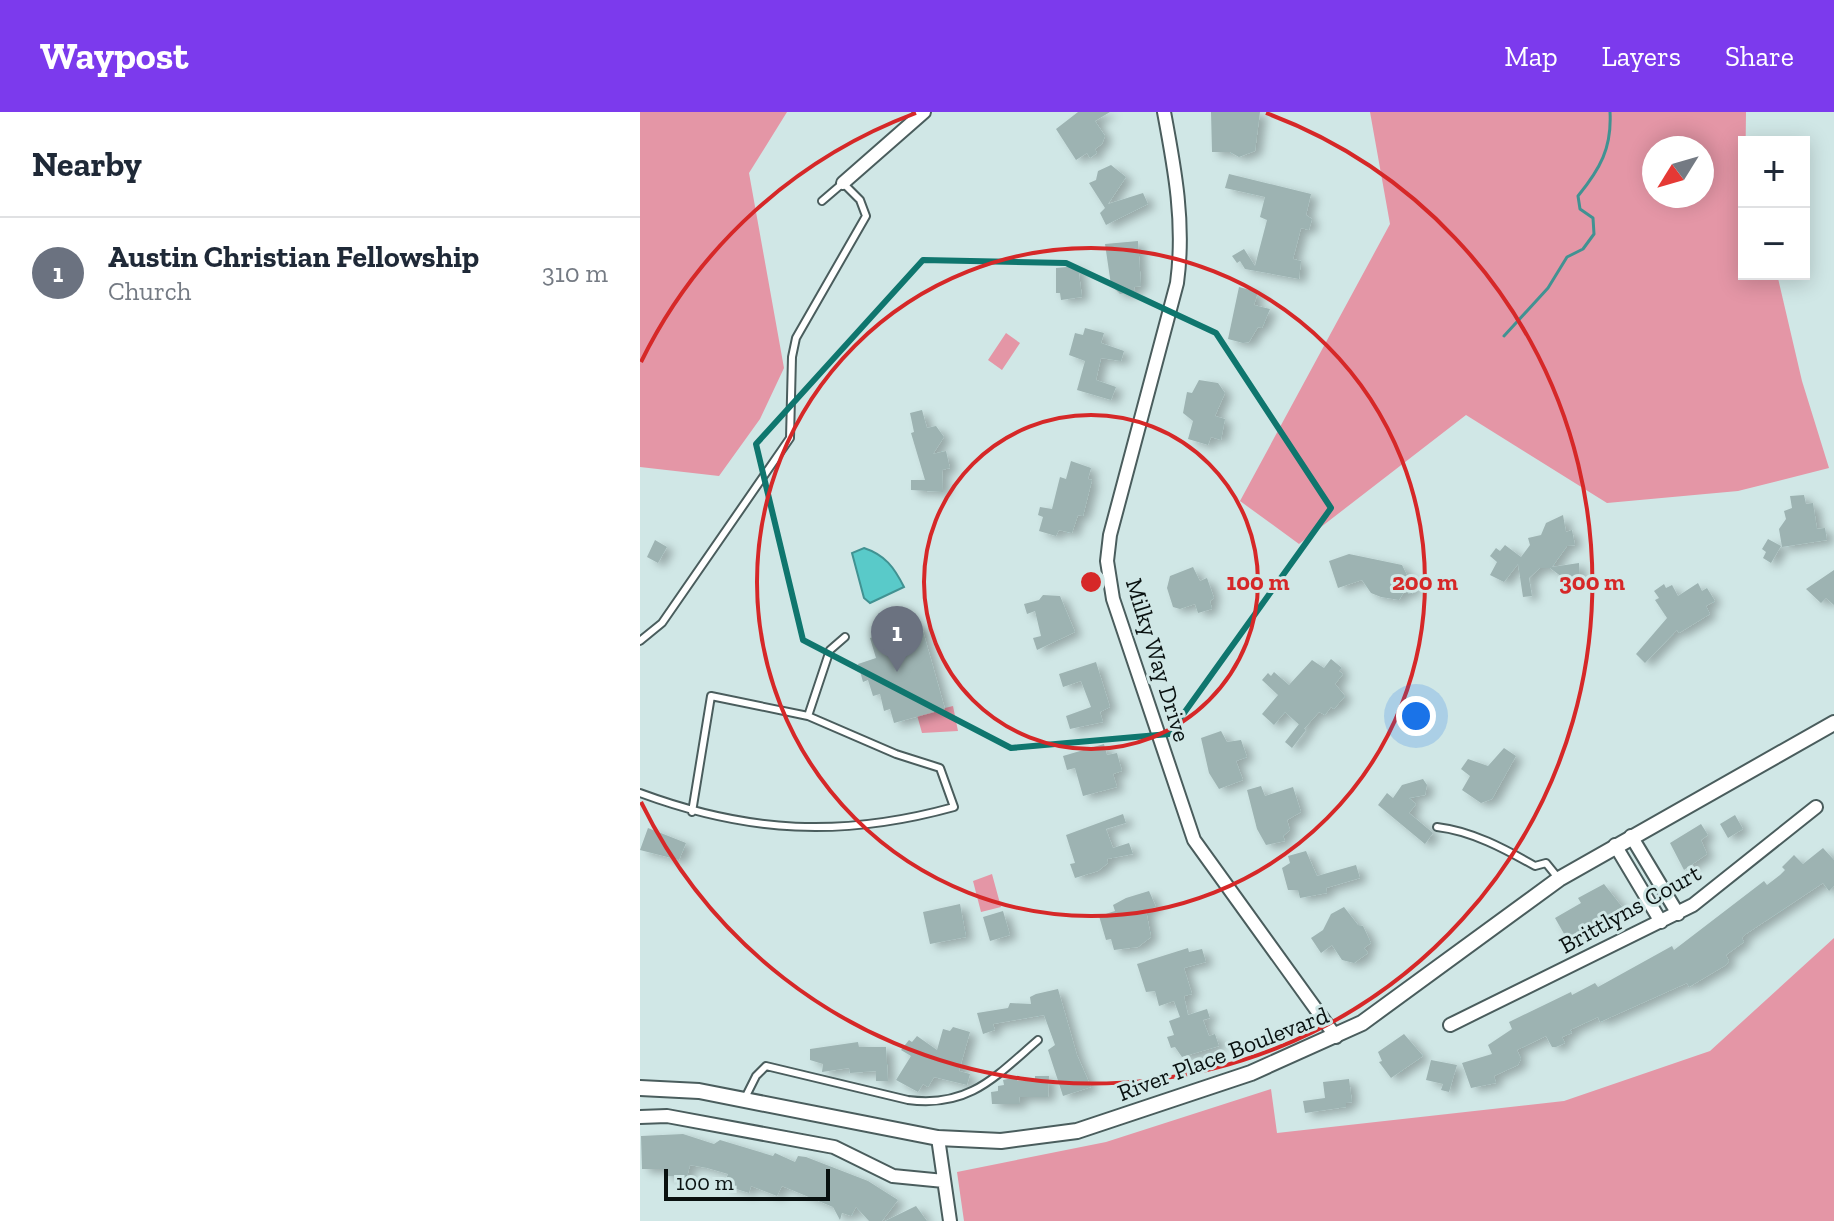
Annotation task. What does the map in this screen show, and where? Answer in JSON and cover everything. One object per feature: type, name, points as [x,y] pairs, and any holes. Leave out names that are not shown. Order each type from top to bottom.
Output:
[{"type":"street","points":[[843,183],[924,112]]},
{"type":"street","name":"Milky Way Drive","points":[[1164,112],[1179,197],[1183,243],[1177,283],[1115,511],[1108,574],[1165,762],[1194,840],[1336,1037]]},
{"type":"street","name":"River Place Boulevard","points":[[640,1088],[682,1089],[938,1138],[1001,1141],[1077,1131],[1251,1073],[1362,1023],[1559,879],[1834,723]]},
{"type":"street","name":"Brittlyns Court","points":[[1450,1025],[1678,914],[1723,883],[1816,807]]},
{"type":"street","points":[[1631,836],[1678,914]]},
{"type":"street","points":[[1615,845],[1661,922]]},
{"type":"street","points":[[640,1117],[667,1116],[834,1147],[893,1176],[944,1181]]},
{"type":"street","points":[[938,1138],[950,1221]]},
{"type":"lane","points":[[640,641],[662,623],[790,438],[792,357],[796,338],[866,216],[860,200],[843,183],[822,201]]},
{"type":"lane","points":[[808,716],[830,650],[845,637]]},
{"type":"lane","points":[[640,793],[692,812],[787,829],[917,817],[954,807],[940,768],[896,754],[808,716],[711,696],[692,812]]},
{"type":"lane","points":[[1437,827],[1461,830],[1510,850],[1535,866],[1546,863],[1559,879]]},
{"type":"lane","points":[[744,1100],[756,1076],[766,1066],[929,1103],[974,1093],[1038,1040]]},
{"type":"highlighted area","points":[[923,260],[1066,263],[1216,333],[1331,508],[1169,734],[1011,748],[803,640],[756,444]]},
{"type":"shaded area","points":[[640,112],[787,112],[749,173],[784,368],[760,419],[719,476],[640,467]]},
{"type":"shaded area","points":[[1370,112],[1746,112],[1746,136],[1738,136],[1738,280],[1778,280],[1802,381],[1829,468],[1738,491],[1607,503],[1466,415],[1299,544],[1240,501],[1390,224]]},
{"type":"shaded area","points":[[1006,333],[1020,343],[1002,370],[988,360]]},
{"type":"shaded area","points":[[953,706],[958,731],[922,733],[917,715]]},
{"type":"shaded area","points":[[992,874],[1001,907],[981,912],[973,881]]},
{"type":"shaded area","points":[[1834,938],[1834,1221],[964,1221],[957,1172],[1106,1142],[1271,1089],[1277,1133],[1564,1101],[1710,1051]]},
{"type":"water","points":[[864,548],[888,563],[904,587],[870,603],[864,598],[852,553]]},
{"type":"building","points":[[1078,112],[1110,112],[1095,121],[1105,136],[1102,144],[1095,149],[1097,153],[1090,158],[1087,153],[1076,160],[1056,129]]},
{"type":"building","points":[[1211,112],[1260,112],[1255,151],[1239,157],[1230,152],[1212,152]]},
{"type":"building","points":[[1111,165],[1126,177],[1108,204],[1143,193],[1148,204],[1106,225],[1100,213],[1105,208],[1089,183],[1096,180],[1098,171]]},
{"type":"building","points":[[1229,174],[1311,194],[1306,215],[1312,219],[1309,230],[1301,228],[1293,259],[1301,261],[1299,279],[1245,269],[1232,256],[1244,249],[1255,266],[1267,220],[1260,217],[1265,197],[1225,188]]},
{"type":"building","points":[[1138,241],[1141,286],[1134,287],[1135,292],[1120,294],[1111,285],[1105,244]]},
{"type":"building","points":[[1078,266],[1082,297],[1061,300],[1060,293],[1056,293],[1056,268]]},
{"type":"building","points":[[1239,287],[1258,292],[1254,305],[1270,309],[1262,328],[1258,327],[1249,342],[1243,343],[1228,339]]},
{"type":"building","points":[[1085,328],[1104,333],[1101,343],[1124,351],[1121,361],[1101,358],[1096,380],[1116,387],[1111,400],[1077,390],[1085,361],[1069,355],[1075,333],[1083,335]]},
{"type":"building","points":[[1199,380],[1218,383],[1225,393],[1215,416],[1225,419],[1221,440],[1211,437],[1208,445],[1188,439],[1193,421],[1183,413],[1187,392],[1192,393]]},
{"type":"building","points":[[922,410],[927,428],[936,426],[944,437],[933,454],[946,451],[950,468],[942,470],[943,492],[911,490],[911,480],[925,480],[911,433],[914,432],[910,413]]},
{"type":"building","points":[[1071,461],[1091,468],[1088,479],[1092,480],[1083,516],[1078,515],[1072,533],[1059,530],[1056,536],[1039,531],[1043,517],[1038,515],[1040,507],[1052,509],[1060,477],[1066,479]]},
{"type":"building","points":[[1804,495],[1806,504],[1813,503],[1817,529],[1825,528],[1827,540],[1782,547],[1779,529],[1786,519],[1784,511],[1792,508],[1790,496]]},
{"type":"building","points":[[1563,515],[1566,532],[1572,530],[1575,545],[1567,546],[1552,567],[1579,563],[1580,578],[1566,580],[1550,568],[1540,568],[1529,578],[1532,596],[1523,597],[1518,564],[1504,582],[1490,575],[1497,562],[1490,556],[1496,548],[1500,551],[1505,545],[1521,557],[1530,545],[1528,538],[1541,535],[1546,523]]},
{"type":"building","points":[[1768,539],[1781,546],[1771,563],[1763,558],[1766,552],[1762,549]]},
{"type":"building","points":[[655,540],[667,547],[658,563],[647,557]]},
{"type":"building","points":[[1349,554],[1402,565],[1407,575],[1415,577],[1412,594],[1404,592],[1399,600],[1381,597],[1371,593],[1362,580],[1338,588],[1329,561]]},
{"type":"building","points":[[1193,567],[1200,581],[1207,578],[1214,598],[1210,601],[1212,609],[1198,613],[1195,604],[1180,609],[1173,607],[1167,588],[1170,576]]},
{"type":"building","points":[[1834,570],[1834,605],[1826,598],[1821,603],[1806,589]]},
{"type":"building","points":[[1698,583],[1702,591],[1707,588],[1715,601],[1706,606],[1710,614],[1679,633],[1677,630],[1645,663],[1636,654],[1667,618],[1655,600],[1659,598],[1654,591],[1664,584],[1666,588],[1672,585],[1678,596]]},
{"type":"building","points":[[1043,595],[1060,596],[1075,632],[1037,650],[1033,638],[1041,636],[1035,611],[1027,614],[1024,604],[1039,600]]},
{"type":"building","points":[[921,624],[945,709],[894,723],[890,709],[884,711],[880,694],[873,696],[868,680],[863,682],[858,664],[876,658],[870,638]]},
{"type":"building","points":[[1331,659],[1342,668],[1339,671],[1343,674],[1335,684],[1345,696],[1334,709],[1331,707],[1325,715],[1319,712],[1304,729],[1285,712],[1274,725],[1262,714],[1278,695],[1262,680],[1268,673],[1271,676],[1274,672],[1289,685],[1312,660],[1324,668]]},
{"type":"building","points":[[1096,662],[1110,707],[1100,712],[1103,722],[1070,729],[1066,716],[1091,707],[1081,681],[1063,687],[1059,674]]},
{"type":"building","points":[[1299,724],[1306,730],[1292,748],[1285,742]]},
{"type":"building","points":[[1221,731],[1227,742],[1241,740],[1247,757],[1236,761],[1243,780],[1219,789],[1209,773],[1201,738]]},
{"type":"building","points":[[1104,744],[1107,755],[1117,753],[1122,771],[1113,774],[1117,787],[1083,796],[1075,768],[1067,770],[1063,756]]},
{"type":"building","points":[[1504,748],[1516,756],[1492,799],[1481,803],[1462,790],[1470,776],[1461,769],[1468,759],[1488,766]]},
{"type":"building","points":[[1423,779],[1427,785],[1425,795],[1409,798],[1416,804],[1409,813],[1433,833],[1425,844],[1378,805],[1387,793],[1393,798],[1402,785]]},
{"type":"building","points":[[1261,786],[1265,796],[1293,787],[1301,812],[1287,820],[1290,830],[1283,836],[1285,841],[1266,845],[1257,829],[1247,790]]},
{"type":"building","points":[[1123,814],[1126,823],[1106,829],[1113,848],[1129,843],[1133,854],[1107,859],[1108,863],[1098,871],[1075,878],[1070,864],[1075,863],[1066,835]]},
{"type":"building","points":[[1735,815],[1743,829],[1728,838],[1720,824]]},
{"type":"building","points":[[1701,824],[1708,835],[1701,840],[1707,854],[1684,870],[1670,843]]},
{"type":"building","points":[[648,828],[686,843],[679,860],[640,850]]},
{"type":"building","points":[[1823,848],[1834,860],[1834,886],[1829,891],[1823,883],[1746,934],[1742,938],[1744,942],[1726,955],[1729,961],[1726,965],[1689,987],[1687,983],[1600,1022],[1598,1017],[1570,1030],[1572,1033],[1562,1037],[1565,1043],[1556,1047],[1552,1047],[1546,1036],[1517,1050],[1521,1059],[1518,1065],[1494,1076],[1496,1083],[1471,1088],[1462,1063],[1492,1054],[1488,1045],[1512,1029],[1509,1022],[1571,992],[1572,995],[1595,983],[1598,987],[1672,946],[1674,950],[1764,881],[1767,885],[1780,875],[1785,870],[1782,867],[1794,855],[1803,864]]},
{"type":"building","points":[[1306,851],[1317,876],[1356,865],[1360,878],[1326,888],[1327,893],[1300,898],[1298,890],[1288,890],[1282,868],[1290,863],[1288,856]]},
{"type":"building","points":[[1604,884],[1623,908],[1567,939],[1555,918],[1581,903],[1578,898]]},
{"type":"building","points":[[1149,891],[1156,907],[1146,910],[1151,937],[1138,947],[1114,950],[1111,939],[1106,940],[1099,916],[1115,911],[1113,905],[1126,898]]},
{"type":"building","points":[[960,904],[966,937],[930,944],[923,912]]},
{"type":"building","points":[[1344,907],[1358,925],[1363,926],[1371,943],[1364,948],[1368,953],[1354,963],[1342,960],[1332,945],[1321,953],[1311,938],[1323,930],[1331,914]]},
{"type":"building","points":[[1003,911],[1010,935],[990,941],[983,917]]},
{"type":"building","points":[[1188,948],[1189,952],[1202,949],[1206,962],[1184,968],[1192,994],[1184,996],[1188,1015],[1207,1009],[1210,1018],[1203,1020],[1209,1036],[1215,1034],[1219,1046],[1182,1057],[1175,1047],[1171,1048],[1167,1037],[1174,1035],[1169,1021],[1180,1017],[1174,1001],[1159,1006],[1155,991],[1146,992],[1137,964]]},
{"type":"building","points":[[1058,989],[1077,1055],[1091,1087],[1063,1096],[1048,1050],[1055,1045],[1044,1015],[993,1024],[995,1030],[983,1034],[977,1013],[1008,1008],[1010,1003],[1031,1004],[1030,997]]},
{"type":"building","points":[[953,1027],[970,1032],[959,1071],[970,1074],[967,1085],[934,1077],[928,1087],[923,1084],[918,1092],[896,1080],[911,1056],[901,1050],[909,1040],[912,1042],[917,1036],[937,1050],[943,1029],[950,1031]]},
{"type":"building","points":[[1404,1034],[1423,1056],[1391,1078],[1379,1062],[1382,1061],[1378,1052]]},
{"type":"building","points":[[858,1042],[859,1047],[886,1047],[888,1081],[876,1081],[876,1071],[850,1073],[849,1068],[822,1072],[823,1064],[810,1060],[810,1049]]},
{"type":"building","points":[[1431,1060],[1457,1065],[1449,1092],[1441,1090],[1443,1084],[1426,1080]]},
{"type":"building","points":[[1035,1076],[1049,1076],[1048,1097],[1019,1097],[1020,1104],[992,1104],[991,1092],[998,1091],[998,1086],[1004,1085],[1003,1080],[1017,1077],[1017,1081],[1035,1081]]},
{"type":"building","points":[[1349,1079],[1352,1102],[1346,1103],[1346,1107],[1305,1113],[1303,1101],[1325,1098],[1323,1082]]},
{"type":"building","points":[[683,1134],[714,1144],[720,1140],[773,1156],[775,1153],[795,1162],[798,1156],[806,1157],[868,1181],[898,1200],[882,1221],[869,1221],[856,1207],[851,1216],[842,1213],[840,1220],[833,1207],[782,1186],[777,1196],[751,1186],[749,1193],[724,1185],[728,1174],[707,1168],[690,1165],[687,1177],[665,1176],[667,1169],[642,1169],[641,1136]]},
{"type":"building","points":[[916,1206],[927,1221],[885,1221]]},
{"type":"waterway","points":[[1504,336],[1548,288],[1567,257],[1583,249],[1594,234],[1593,218],[1580,209],[1578,196],[1593,177],[1607,147],[1610,112]]},
{"type":"place","name":"Austin Christian Fellowship","points":[[897,672]]}]
